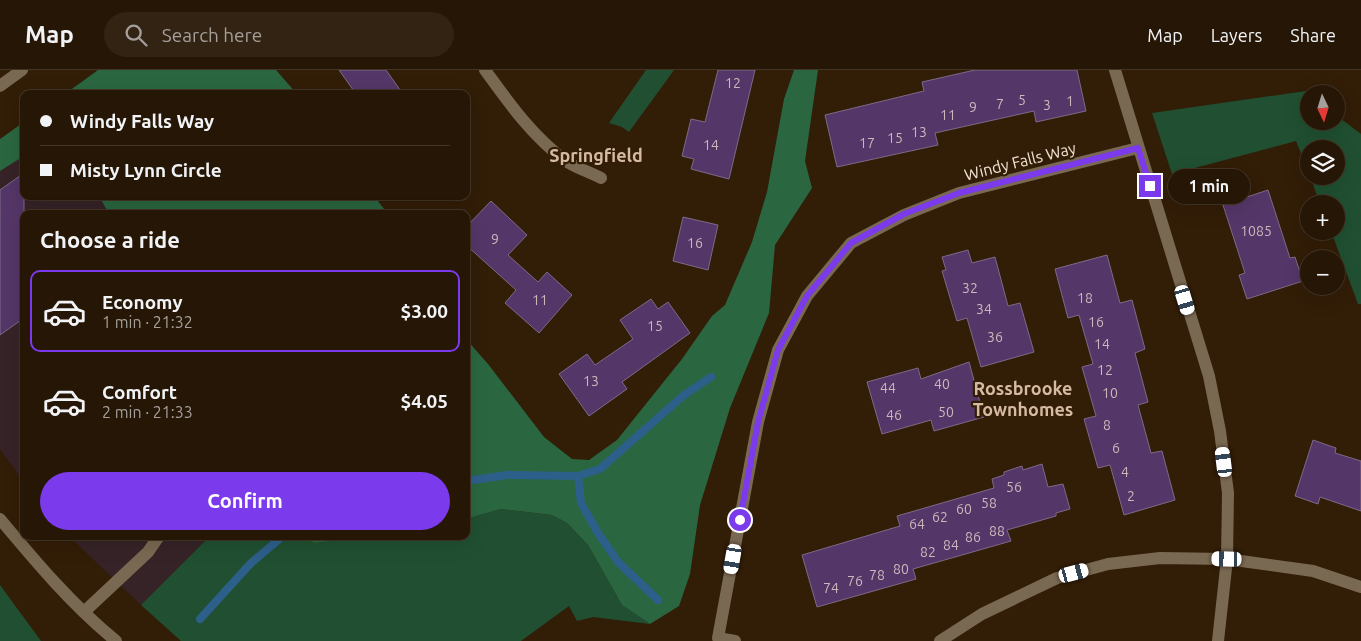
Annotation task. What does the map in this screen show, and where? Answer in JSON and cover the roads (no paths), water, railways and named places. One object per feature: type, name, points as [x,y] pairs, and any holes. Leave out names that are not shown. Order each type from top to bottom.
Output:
[{"type":"street","points":[[0,86],[22,70]]},
{"type":"street","points":[[485,70],[522,121],[545,144],[568,162],[601,178]]},
{"type":"street","points":[[1114,70],[1209,376],[1220,432],[1228,493],[1227,559],[1218,641]]},
{"type":"street","name":"Windy Falls Way","points":[[736,641],[718,638],[758,422],[778,350],[807,296],[851,243],[904,214],[959,193],[1138,148]]},
{"type":"street","points":[[0,519],[54,582],[116,641]]},
{"type":"street","points":[[84,612],[148,552],[156,540]]},
{"type":"street","points":[[940,641],[982,614],[1057,578],[1108,564],[1160,558],[1227,559],[1313,571],[1361,587]]},
{"type":"waterway","points":[[470,480],[507,475],[578,476],[600,469],[684,395],[711,377]]},
{"type":"waterway","points":[[578,476],[581,503],[598,533],[618,562],[658,600]]},
{"type":"waterway","points":[[200,619],[251,563],[278,540]]},
{"type":"district","name":"Springfield","points":[[596,155]]},
{"type":"district","name":"Rossbrooke Townhomes","points":[[1023,398]]}]
